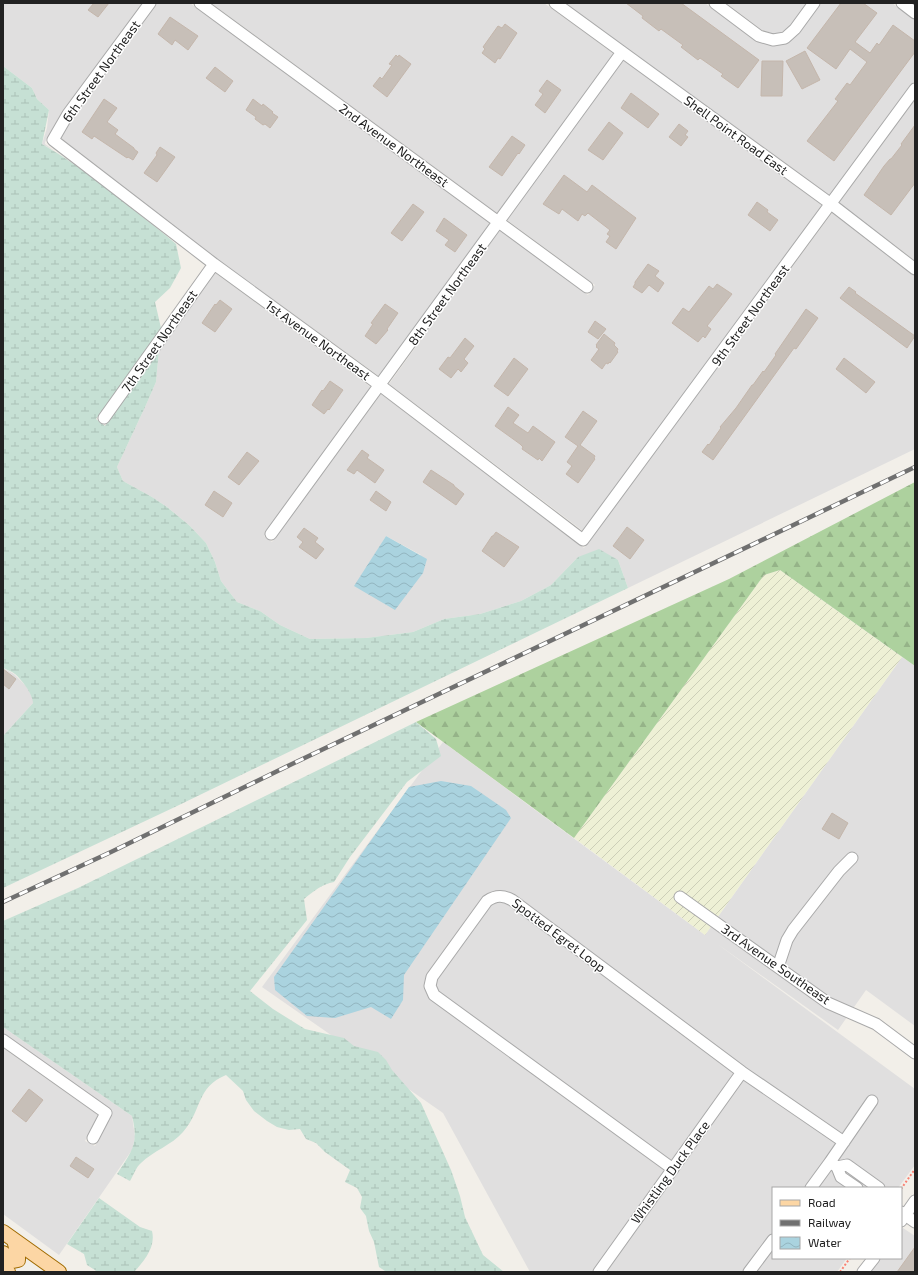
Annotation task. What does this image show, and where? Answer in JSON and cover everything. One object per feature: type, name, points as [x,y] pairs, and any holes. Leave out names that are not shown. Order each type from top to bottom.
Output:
[{"type":"main road","points":[[8,1236],[18,1255],[19,1266]]},
{"type":"main road","points":[[8,1236],[59,1272]]},
{"type":"main road","points":[[3,1253],[19,1266]]},
{"type":"main road","points":[[3,1268],[8,1272]]},
{"type":"street","name":"6th Street Northeast","points":[[53,140],[68,114],[150,3]]},
{"type":"street","name":"2nd Avenue Northeast","points":[[200,3],[587,286]]},
{"type":"street","name":"Shell Point Road East","points":[[555,3],[831,204],[915,268]]},
{"type":"street","points":[[715,3],[759,36],[773,40],[785,38],[814,3]]},
{"type":"street","points":[[902,3],[915,12]]},
{"type":"street","name":"8th Street Northeast","points":[[271,534],[622,52]]},
{"type":"street","name":"9th Street Northeast","points":[[583,540],[915,89]]},
{"type":"street","name":"1st Avenue Northeast","points":[[53,140],[214,264],[380,386],[583,540]]},
{"type":"street","name":"7th Street Northeast","points":[[104,418],[214,264]]},
{"type":"street","points":[[778,966],[787,940],[839,872],[852,858]]},
{"type":"street","name":"Spotted Egret Loop","points":[[673,1169],[434,995],[430,986],[432,978],[487,901],[493,896],[504,896],[512,900],[742,1072],[844,1142]]},
{"type":"street","name":"3rd Avenue Southeast","points":[[680,897],[828,1003],[876,1024],[915,1053]]},
{"type":"street","points":[[3,1040],[106,1113],[93,1138]]},
{"type":"street","name":"Whistling Duck Place","points":[[598,1272],[742,1072]]},
{"type":"street","points":[[812,1187],[833,1165],[844,1142],[872,1101]]},
{"type":"street","points":[[833,1165],[840,1176],[856,1187]]},
{"type":"street","points":[[833,1165],[847,1165],[878,1187]]},
{"type":"street","points":[[915,1201],[902,1216],[915,1222]]},
{"type":"street","points":[[750,1272],[772,1241]]},
{"type":"street","points":[[863,1272],[873,1259]]},
{"type":"path","points":[[902,1188],[915,1169]]},
{"type":"path","points":[[840,1272],[849,1259]]},
{"type":"shaded area","points":[[3,3],[144,3],[63,111],[45,142],[45,144],[56,152],[42,144],[47,128],[49,110],[37,99],[32,88],[3,66]]},
{"type":"shaded area","points":[[157,3],[190,3],[491,224],[380,377],[217,259],[61,138],[72,117]]},
{"type":"shaded area","points":[[211,3],[544,3],[614,54],[498,214]]},
{"type":"shaded area","points":[[565,3],[705,3],[755,40],[773,46],[785,44],[798,33],[821,3],[892,3],[915,20],[915,80],[830,196]]},
{"type":"shaded area","points":[[726,3],[807,3],[791,25],[782,32],[774,34],[762,30]]},
{"type":"shaded area","points":[[623,60],[823,206],[583,531],[389,384],[500,230],[588,295],[595,285],[507,220]]},
{"type":"shaded area","points":[[915,99],[915,261],[839,203]]},
{"type":"shaded area","points":[[832,213],[915,276],[915,449],[628,588],[618,560],[578,557],[551,585],[521,601],[480,614],[444,619],[413,632],[366,638],[310,639],[280,625],[260,611],[237,602],[221,581],[215,562],[206,543],[190,526],[167,507],[123,481],[117,467],[156,382],[159,350],[214,272],[372,388],[264,536],[272,542],[381,394],[584,548]],"holes":[[[386,536],[421,555],[355,586]]]},
{"type":"shaded area","points":[[902,657],[915,666],[915,1026],[866,990],[838,1030],[716,943],[915,1089],[915,1165],[899,1187],[772,1187],[772,1259],[846,1259],[837,1272],[530,1272],[443,1113],[262,987],[443,742],[705,935]]},
{"type":"shaded area","points":[[3,668],[14,674],[26,686],[33,698],[33,703],[3,736]]},
{"type":"shaded area","points":[[3,1027],[132,1116],[135,1137],[132,1150],[59,1255],[3,1214],[3,1048],[98,1115],[85,1141],[95,1146],[111,1115],[109,1108],[3,1033]]},
{"type":"shaded area","points":[[903,1228],[915,1236],[915,1272],[870,1272],[880,1259],[902,1259]]},
{"type":"green space","points":[[3,66],[32,88],[37,99],[49,110],[42,144],[89,175],[176,244],[181,268],[170,288],[155,302],[161,328],[96,419],[105,426],[159,350],[156,382],[117,467],[123,481],[167,507],[190,526],[206,543],[215,562],[221,581],[237,602],[260,611],[280,625],[310,639],[366,638],[413,632],[444,619],[480,614],[521,601],[551,585],[578,557],[599,549],[618,560],[628,588],[177,806],[3,888],[3,736],[33,703],[29,691],[20,679],[14,673],[3,668]]},
{"type":"green space","points":[[915,482],[915,666],[780,570],[764,575],[574,838],[416,722],[729,579]]},
{"type":"green space","points":[[780,570],[902,657],[705,935],[574,838],[764,575]]},
{"type":"green space","points":[[416,722],[436,739],[441,756],[407,782],[350,857],[334,882],[322,886],[304,899],[307,920],[250,991],[273,1009],[305,1029],[344,1038],[354,1046],[378,1052],[386,1060],[392,1070],[421,1103],[451,1170],[460,1196],[465,1217],[483,1255],[504,1272],[385,1271],[379,1267],[374,1242],[369,1231],[366,1216],[360,1208],[362,1197],[357,1188],[345,1182],[350,1170],[325,1152],[316,1143],[306,1139],[300,1129],[289,1130],[277,1127],[267,1121],[254,1111],[246,1100],[243,1091],[226,1075],[216,1080],[209,1086],[200,1100],[194,1116],[179,1137],[141,1163],[130,1181],[117,1174],[133,1147],[135,1134],[132,1116],[3,1027],[3,921],[78,888]]},
{"type":"green space","points":[[99,1198],[140,1227],[152,1231],[153,1237],[151,1248],[134,1272],[98,1272],[87,1265],[84,1254],[67,1244]]},
{"type":"water","points":[[386,536],[427,559],[423,573],[395,610],[354,586]]},
{"type":"water","points":[[441,781],[471,786],[506,810],[511,818],[404,975],[403,1000],[391,1019],[371,1007],[335,1018],[307,1016],[275,990],[274,977],[409,787]]},
{"type":"building","points":[[94,3],[109,3],[98,17],[88,10]]},
{"type":"building","points":[[626,3],[681,3],[759,60],[738,88],[721,76],[723,74],[700,58],[698,60],[681,47],[683,45],[661,29],[659,31]]},
{"type":"building","points":[[841,3],[863,3],[877,13],[855,42],[870,53],[877,43],[879,45],[893,25],[915,41],[915,52],[834,161],[807,141],[838,101],[835,99],[847,83],[850,85],[867,62],[850,49],[836,69],[807,48]]},
{"type":"building","points":[[170,17],[198,36],[188,50],[175,40],[172,45],[158,34]]},
{"type":"building","points":[[505,24],[517,33],[500,59],[498,58],[495,63],[482,53],[485,49],[483,47],[498,26],[502,28]]},
{"type":"building","points":[[805,51],[820,80],[802,89],[786,61]]},
{"type":"building","points":[[396,55],[398,57],[399,55],[411,64],[387,97],[373,86],[380,77],[382,79],[392,65],[389,64]]},
{"type":"building","points":[[762,61],[783,61],[782,96],[761,96]]},
{"type":"building","points":[[215,67],[233,81],[225,92],[206,78]]},
{"type":"building","points":[[547,80],[561,90],[545,113],[535,105],[543,94],[539,91]]},
{"type":"building","points":[[631,93],[659,114],[648,128],[621,108]]},
{"type":"building","points":[[104,99],[117,108],[107,122],[118,130],[115,134],[138,152],[133,160],[128,157],[127,158],[94,136],[92,139],[82,132]]},
{"type":"building","points":[[253,99],[262,106],[263,104],[278,117],[270,128],[255,119],[256,117],[246,110]]},
{"type":"building","points":[[609,122],[623,133],[603,160],[588,150]]},
{"type":"building","points":[[679,124],[688,131],[685,135],[688,137],[681,146],[669,137]]},
{"type":"building","points":[[915,125],[915,183],[891,215],[864,195],[884,166],[902,145],[901,144]]},
{"type":"building","points":[[512,136],[525,145],[502,176],[489,167]]},
{"type":"building","points":[[160,147],[175,157],[157,182],[144,173],[157,155],[156,153]]},
{"type":"building","points":[[564,175],[587,192],[592,185],[636,218],[616,249],[606,242],[610,236],[607,234],[610,230],[588,213],[585,216],[582,214],[578,221],[562,209],[559,214],[543,204]]},
{"type":"building","points":[[757,202],[778,220],[770,231],[748,215]]},
{"type":"building","points":[[413,204],[424,212],[402,241],[391,233]]},
{"type":"building","points":[[444,218],[467,235],[455,252],[445,245],[449,240],[436,231]]},
{"type":"building","points":[[648,264],[659,271],[655,276],[664,283],[658,292],[649,285],[642,293],[633,287]]},
{"type":"building","points":[[717,284],[732,294],[707,326],[711,329],[705,338],[703,336],[698,342],[672,323],[683,308],[689,312],[709,286],[713,289]]},
{"type":"building","points":[[849,287],[856,292],[855,293],[915,336],[907,348],[840,298]]},
{"type":"building","points":[[220,300],[232,309],[215,332],[202,323],[215,304],[216,305]]},
{"type":"building","points":[[385,304],[398,313],[387,329],[388,330],[376,344],[365,336],[373,324],[371,323]]},
{"type":"building","points":[[806,309],[818,318],[796,349],[794,348],[713,460],[702,452],[708,444],[709,445],[721,428],[720,427],[736,408],[752,385],[763,371],[764,372]]},
{"type":"building","points":[[595,321],[606,329],[598,339],[588,332]]},
{"type":"building","points":[[604,334],[615,343],[614,345],[618,349],[618,352],[610,363],[606,363],[602,369],[591,360],[599,349],[596,345]]},
{"type":"building","points":[[465,338],[474,346],[464,359],[468,363],[461,372],[458,369],[451,378],[439,369],[448,357],[450,358]]},
{"type":"building","points":[[514,358],[528,369],[508,396],[494,386]]},
{"type":"building","points":[[844,358],[875,382],[866,393],[836,369]]},
{"type":"building","points":[[330,381],[343,390],[329,410],[328,409],[324,414],[312,405]]},
{"type":"building","points":[[508,407],[519,415],[513,423],[528,433],[533,426],[555,442],[542,461],[539,458],[538,460],[522,449],[523,447],[520,444],[495,426]]},
{"type":"building","points":[[583,411],[597,421],[580,445],[595,456],[595,459],[578,483],[566,474],[572,466],[567,462],[578,446],[565,437]]},
{"type":"building","points":[[362,450],[369,455],[367,458],[384,470],[375,483],[357,470],[354,474],[347,470]]},
{"type":"building","points":[[247,452],[259,461],[239,485],[228,477]]},
{"type":"building","points":[[431,470],[454,485],[464,494],[456,505],[423,482]]},
{"type":"building","points":[[214,491],[232,503],[223,517],[205,505]]},
{"type":"building","points":[[376,491],[391,502],[386,511],[370,500]]},
{"type":"building","points":[[627,527],[644,540],[630,559],[613,546]]},
{"type":"building","points":[[304,528],[318,538],[315,542],[324,549],[316,559],[299,547],[303,542],[297,537]]},
{"type":"building","points":[[496,532],[519,547],[504,567],[482,551]]},
{"type":"building","points":[[3,669],[16,679],[9,689],[3,684]]},
{"type":"building","points":[[832,813],[848,823],[839,839],[822,829]]},
{"type":"building","points":[[29,1089],[43,1100],[26,1122],[12,1111]]},
{"type":"building","points":[[76,1157],[94,1169],[88,1178],[70,1166]]},
{"type":"building","points":[[915,1247],[915,1272],[897,1272]]},
{"type":"railway","points":[[3,902],[111,852],[915,467]]}]
